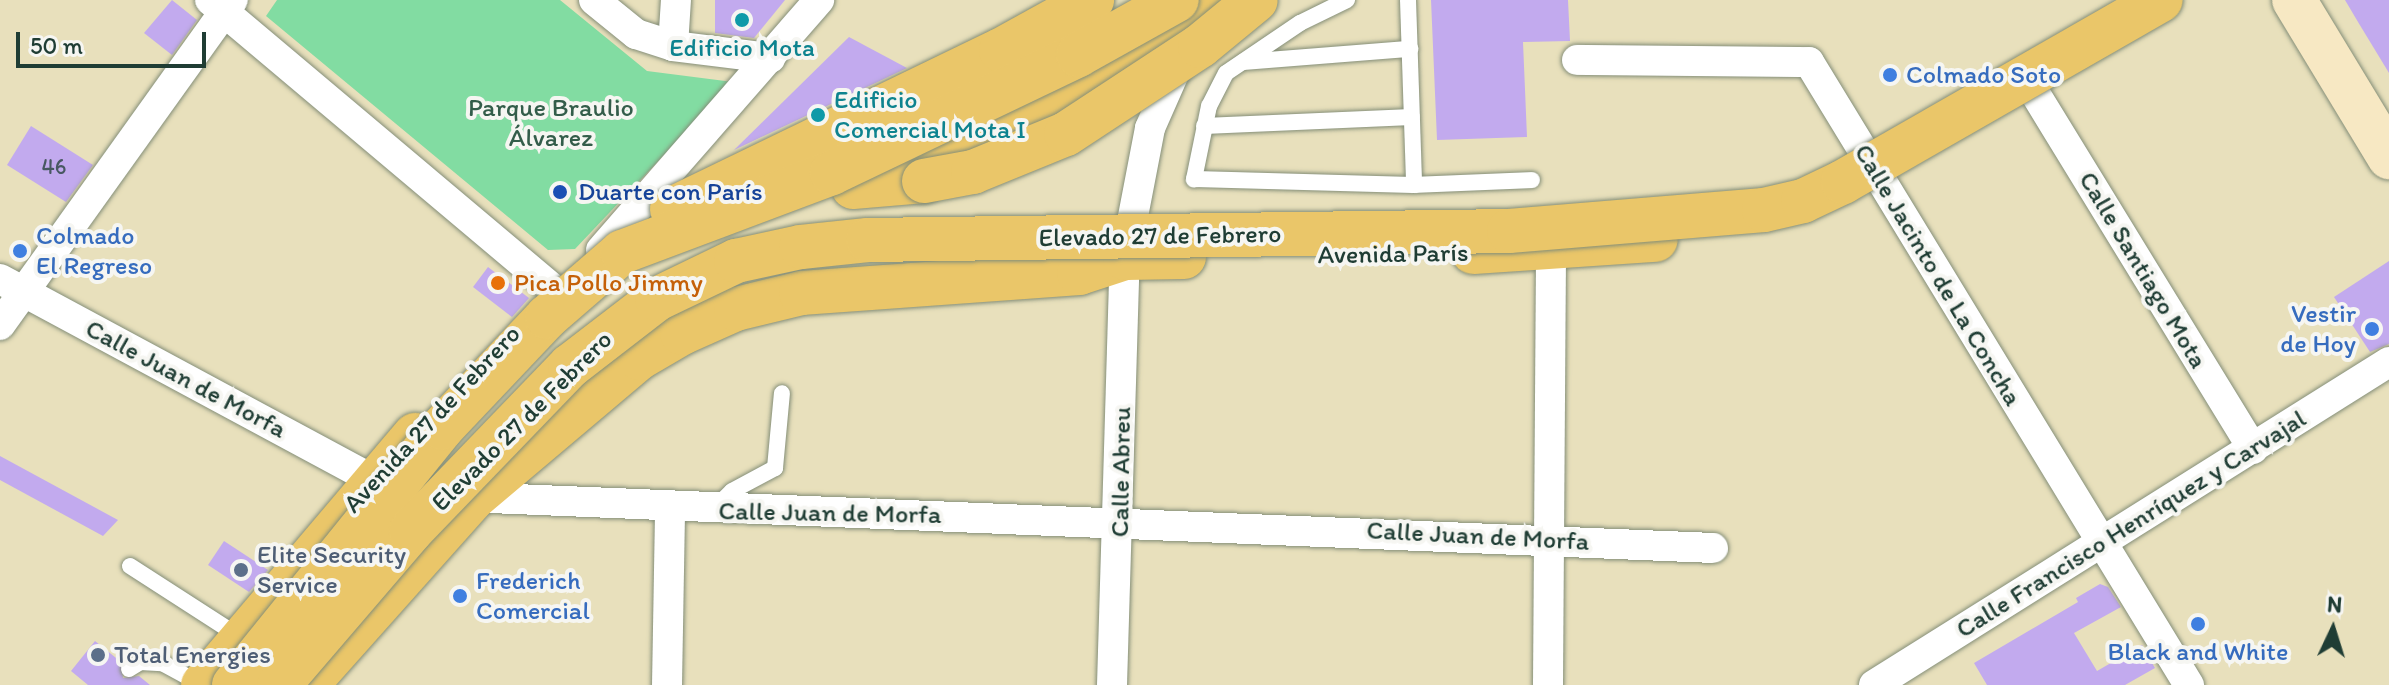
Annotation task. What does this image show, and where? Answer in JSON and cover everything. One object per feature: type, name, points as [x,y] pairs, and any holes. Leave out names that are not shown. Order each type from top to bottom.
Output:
[{"type":"main road","points":[[611,251],[650,222],[704,190],[1001,50],[1092,0]]},
{"type":"main road","points":[[853,187],[924,181],[973,172],[1066,134],[1200,46],[1256,0]]},
{"type":"main road","name":"Elevado 27 de Febrero","points":[[279,685],[411,531],[503,431],[613,330],[694,278],[736,261],[801,247],[868,240],[1509,231],[1764,210],[1803,201],[1843,182],[2161,0]]},
{"type":"main road","name":"Avenida París","points":[[472,499],[639,358],[736,309],[801,293],[1079,273],[1125,258],[1551,251],[1754,229],[1823,208],[2033,90],[2178,0]]},
{"type":"main road","points":[[2294,0],[2389,157]]},
{"type":"main road","name":"Elevado 27 de Febrero","points":[[234,685],[442,428],[611,251],[832,173],[1078,55],[1204,5]]},
{"type":"main road","name":"Avenida 27 de Febrero","points":[[203,685],[372,479],[553,289],[611,251],[712,205],[792,190],[853,187],[1019,125],[1204,5]]},
{"type":"main road","points":[[411,531],[497,463],[622,335],[707,288],[755,271],[878,254],[1075,252],[1125,258]]},
{"type":"main road","points":[[307,685],[472,499]]},
{"type":"street","points":[[594,0],[636,34],[673,46],[770,58]]},
{"type":"street","points":[[673,46],[676,0]]},
{"type":"street","points":[[611,251],[819,0]]},
{"type":"street","points":[[0,325],[12,285],[222,4],[553,289]]},
{"type":"street","name":"Calle Abreu","points":[[1112,685],[1120,520],[1125,258],[1150,128],[1204,5]]},
{"type":"street","name":"Calle Jacinto de La Concha","points":[[1577,60],[1809,62],[2098,540],[2178,682]]},
{"type":"street","name":"Calle Santiago Mota","points":[[2033,90],[2253,449]]},
{"type":"street","points":[[1548,685],[1553,540],[1551,251]]},
{"type":"street","name":"Calle Juan de Morfa","points":[[12,285],[372,479],[472,499],[670,509],[1120,520],[1713,548]]},
{"type":"street","name":"Calle Francisco Henríquez y Carvajal","points":[[1874,685],[2098,540],[2253,449],[2389,362]]},
{"type":"street","points":[[667,685],[670,509]]},
{"type":"lane","points":[[1347,0],[1241,62],[1219,83],[1204,126],[1194,170],[1198,182],[1414,185],[1532,180]]},
{"type":"lane","points":[[1408,0],[1414,185]]},
{"type":"lane","points":[[1241,62],[1410,49]]},
{"type":"lane","points":[[1204,126],[1412,117]]},
{"type":"lane","points":[[714,510],[732,491],[775,468],[782,393]]},
{"type":"lane","points":[[130,566],[242,638]]},
{"type":"lane","points":[[129,669],[140,662],[162,663],[203,685]]},
{"type":"green space","name":"Parque Braulio Álvarez","points":[[277,0],[560,0],[647,71],[733,82],[575,249],[548,250],[266,16]]},
{"type":"building","points":[[172,0],[197,20],[172,55],[144,33]]},
{"type":"building","name":"Edificio Mota","points":[[715,0],[785,0],[754,38],[715,33]]},
{"type":"building","points":[[1431,0],[1568,0],[1570,41],[1523,42],[1527,137],[1437,140]]},
{"type":"building","points":[[2345,0],[2389,0],[2389,73],[2358,22]]},
{"type":"building","points":[[849,37],[907,68],[734,150]]},
{"type":"building","points":[[31,126],[93,165],[66,202],[7,165]]},
{"type":"building","name":"Vestir de Hoy","points":[[2389,261],[2389,344],[2370,352],[2334,297]]},
{"type":"building","points":[[488,267],[529,298],[512,317],[473,287]]},
{"type":"building","points":[[0,456],[118,520],[103,536],[0,480]]},
{"type":"building","name":"Elite Security Service","points":[[224,541],[268,570],[249,592],[208,565]]},
{"type":"building","points":[[2100,584],[2108,587],[2121,607],[2074,633],[2097,671],[2142,645],[2155,668],[2125,685],[1987,685],[1974,663],[2078,602],[2076,598]]},
{"type":"building","name":"Total Energies","points":[[95,641],[121,662],[123,678],[139,676],[150,685],[88,685],[71,671]]},
{"type":"place","name":"Edificio Mota","points":[[742,20]]},
{"type":"place","name":"Colmado Soto","points":[[1890,75]]},
{"type":"place","name":"Edificio Comercial Mota I","points":[[818,115]]},
{"type":"place","name":"Duarte con París","points":[[560,192]]},
{"type":"place","name":"Colmado El Regreso","points":[[20,251]]},
{"type":"place","name":"Pica Pollo Jimmy","points":[[498,283]]},
{"type":"place","name":"Vestir de Hoy","points":[[2372,329]]},
{"type":"place","name":"Elite Security Service","points":[[241,570]]},
{"type":"place","name":"Frederich Comercial","points":[[460,596]]},
{"type":"place","name":"Black and White","points":[[2198,624]]},
{"type":"place","name":"Total Energies","points":[[98,655]]}]
